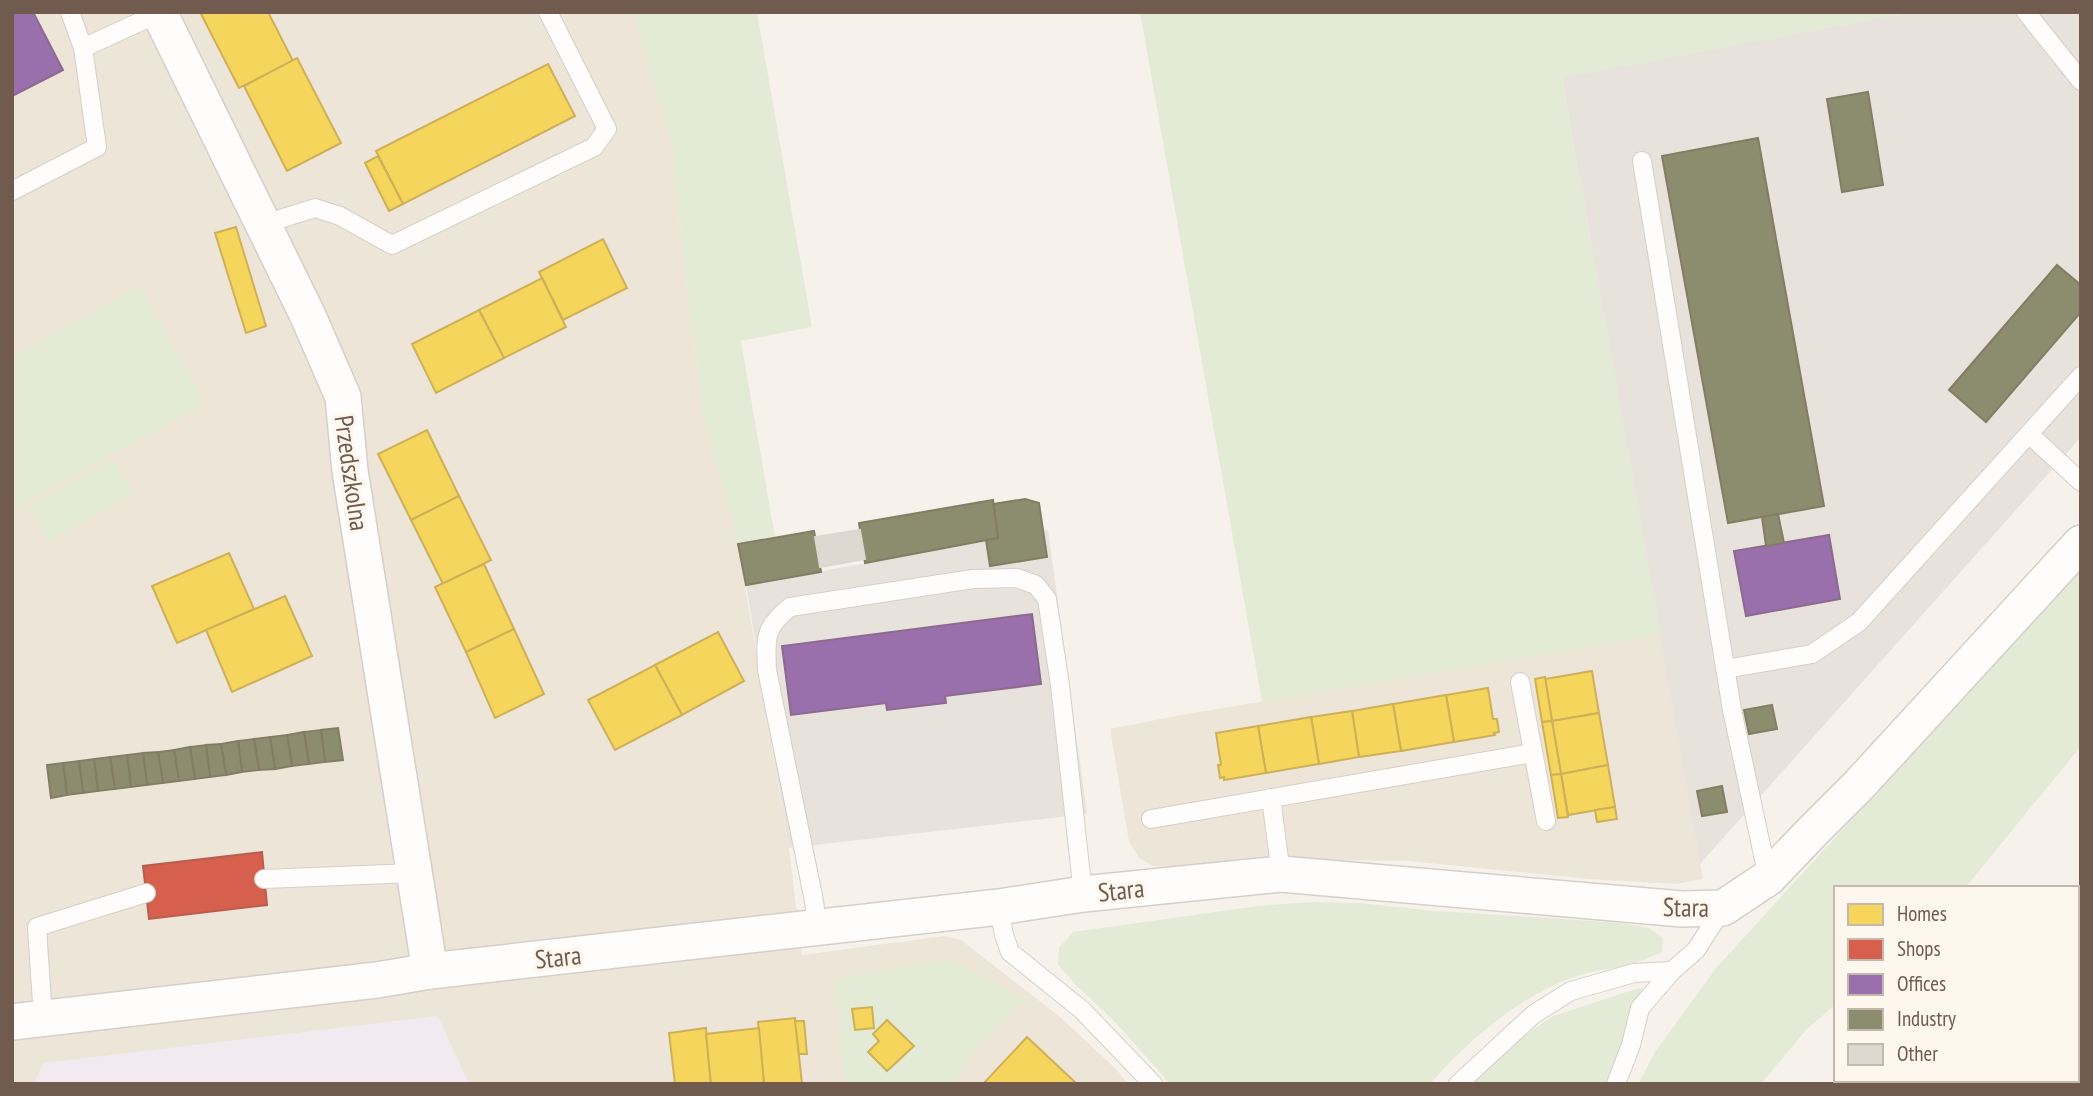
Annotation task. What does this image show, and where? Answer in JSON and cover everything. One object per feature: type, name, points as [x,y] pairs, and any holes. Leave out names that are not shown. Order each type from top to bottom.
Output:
[{"type":"street","name":"Przedszkolna","points":[[159,13],[308,316],[342,397],[350,471],[430,971]]},
{"type":"street","name":"Stara","points":[[28,1020],[377,980],[430,971],[999,907],[1083,894],[1281,874],[1682,909],[1723,908],[1768,878],[1860,785],[2081,543]]},
{"type":"lane","points":[[12,191],[97,147],[83,48],[70,12]]},
{"type":"lane","points":[[264,224],[315,208],[340,216],[392,245],[594,147],[607,129],[548,12]]},
{"type":"lane","points":[[2026,12],[2081,81]]},
{"type":"lane","points":[[83,48],[159,13]]},
{"type":"lane","points":[[1642,161],[1732,710],[1768,878]]},
{"type":"lane","points":[[1726,669],[1812,653],[1859,622],[2081,376]]},
{"type":"lane","points":[[2029,434],[2081,482]]},
{"type":"lane","points":[[817,926],[767,670],[766,636],[776,619],[790,607],[973,579],[1017,579],[1036,585],[1047,599],[1060,685],[1083,894]]},
{"type":"lane","points":[[1520,682],[1546,821]]},
{"type":"lane","points":[[1151,818],[1533,753]]},
{"type":"lane","points":[[1271,798],[1281,874]]},
{"type":"lane","points":[[264,879],[414,873]]},
{"type":"lane","points":[[28,1020],[37,927],[146,893]]},
{"type":"lane","points":[[999,907],[1010,952],[1082,1010],[1153,1084]]},
{"type":"lane","points":[[1616,1084],[1631,1045],[1640,1008],[1672,971],[1696,950],[1723,908]]},
{"type":"lane","points":[[1458,1084],[1534,1014],[1571,991],[1634,973],[1672,971]]},
{"type":"shaded area","points":[[12,12],[632,12],[674,150],[673,169],[703,413],[738,544],[789,848],[802,955],[944,936],[961,940],[1060,1017],[1116,1069],[1128,1084],[12,1084]]},
{"type":"shaded area","points":[[1911,12],[2081,12],[2081,437],[1700,864],[1562,77]]},
{"type":"shaded area","points":[[1048,530],[1087,814],[789,848],[746,585]]},
{"type":"shaded area","points":[[1661,635],[1703,879],[1676,884],[1589,879],[1409,861],[1255,859],[1167,867],[1153,866],[1139,858],[1129,842],[1110,729]]},
{"type":"shaded area","points":[[438,1016],[469,1084],[36,1084],[35,1081],[44,1063]]},
{"type":"green space","points":[[632,12],[757,12],[812,327],[741,341],[775,537],[738,544],[703,413],[673,169],[674,150]]},
{"type":"green space","points":[[1140,12],[1911,12],[1562,78],[1661,635],[1262,702]]},
{"type":"green space","points":[[140,287],[205,404],[15,507],[12,502],[12,357]]},
{"type":"green space","points":[[114,459],[133,494],[48,541],[28,507]]},
{"type":"green space","points":[[2081,568],[2081,746],[1967,886],[1834,886],[1834,1006],[1806,1030],[1761,1084],[1638,1084],[1655,1052],[1717,967]]},
{"type":"green space","points":[[1312,902],[1359,903],[1621,923],[1649,928],[1663,938],[1662,952],[1626,966],[1583,974],[1540,992],[1499,1018],[1462,1050],[1430,1084],[1170,1084],[1117,1024],[1058,965],[1059,948],[1073,932],[1258,906]]},
{"type":"green space","points":[[949,959],[1026,1000],[969,1057],[955,1084],[845,1084],[834,979]]},
{"type":"green space","points":[[1667,988],[1637,1029],[1608,1084],[1472,1084],[1520,1039],[1553,1016],[1636,989]]},
{"type":"building: Homes","points":[[200,12],[268,12],[293,61],[239,88]]},
{"type":"building: Homes","points":[[297,58],[341,143],[287,171],[244,86]]},
{"type":"building: Homes","points":[[548,64],[575,116],[403,204],[376,151]]},
{"type":"building: Homes","points":[[378,156],[403,204],[389,211],[365,163]]},
{"type":"building: Homes","points":[[236,227],[266,326],[246,333],[215,233]]},
{"type":"building: Homes","points":[[603,239],[627,288],[563,320],[539,272]]},
{"type":"building: Homes","points":[[542,278],[566,327],[504,358],[479,310]]},
{"type":"building: Homes","points":[[479,310],[504,358],[436,393],[412,344]]},
{"type":"building: Homes","points":[[427,430],[459,496],[411,520],[378,454]]},
{"type":"building: Homes","points":[[459,496],[491,560],[443,584],[411,520]]},
{"type":"building: Homes","points":[[229,553],[254,609],[177,643],[152,586]]},
{"type":"building: Homes","points":[[484,564],[514,629],[466,652],[435,587]]},
{"type":"building: Homes","points":[[285,596],[312,656],[232,692],[206,630]]},
{"type":"building: Homes","points":[[514,629],[544,694],[495,718],[466,652]]},
{"type":"building: Homes","points":[[718,632],[744,681],[682,715],[655,665]]},
{"type":"building: Homes","points":[[655,665],[682,715],[615,750],[588,700]]},
{"type":"building: Homes","points":[[1592,671],[1599,713],[1552,721],[1545,679]]},
{"type":"building: Homes","points":[[1545,677],[1552,721],[1542,722],[1535,679]]},
{"type":"building: Homes","points":[[1488,688],[1493,719],[1497,719],[1499,732],[1454,742],[1446,695]]},
{"type":"building: Homes","points":[[1446,695],[1454,742],[1401,751],[1393,704]]},
{"type":"building: Homes","points":[[1393,704],[1401,751],[1359,757],[1352,711]]},
{"type":"building: Homes","points":[[1352,711],[1359,757],[1319,764],[1311,717]]},
{"type":"building: Homes","points":[[1599,713],[1608,765],[1561,774],[1552,721]]},
{"type":"building: Homes","points":[[1311,717],[1319,764],[1266,773],[1258,726]]},
{"type":"building: Homes","points":[[1552,721],[1561,774],[1551,775],[1542,722]]},
{"type":"building: Homes","points":[[1258,726],[1266,773],[1224,780],[1224,777],[1220,778],[1218,765],[1221,765],[1216,733]]},
{"type":"building: Homes","points":[[1608,765],[1615,807],[1568,815],[1561,774]]},
{"type":"building: Homes","points":[[1561,774],[1568,817],[1558,818],[1551,775]]},
{"type":"building: Homes","points":[[1615,807],[1617,819],[1597,822],[1595,810]]},
{"type":"building: Homes","points":[[872,1007],[874,1028],[855,1030],[852,1009]]},
{"type":"building: Homes","points":[[795,1018],[802,1084],[764,1084],[758,1022]]},
{"type":"building: Homes","points":[[887,1020],[914,1046],[887,1071],[868,1052],[879,1041],[873,1034]]},
{"type":"building: Homes","points":[[795,1021],[804,1021],[807,1054],[799,1054]]},
{"type":"building: Homes","points":[[706,1028],[711,1084],[675,1084],[669,1033]]},
{"type":"building: Homes","points":[[759,1028],[764,1084],[711,1084],[706,1034]]},
{"type":"building: Homes","points":[[1027,1037],[1077,1084],[983,1084]]},
{"type":"building: Shops","points":[[262,852],[267,905],[149,919],[143,866]]},
{"type":"building: Offices","points":[[12,12],[33,12],[63,70],[12,96]]},
{"type":"building: Offices","points":[[1829,535],[1840,599],[1746,616],[1734,551]]},
{"type":"building: Offices","points":[[1032,614],[1041,684],[945,696],[946,703],[887,710],[886,703],[791,715],[782,646]]},
{"type":"building: Industry","points":[[1868,92],[1883,185],[1842,192],[1827,99]]},
{"type":"building: Industry","points":[[1758,138],[1824,506],[1728,523],[1662,156]]},
{"type":"building: Industry","points":[[2057,265],[2081,285],[2081,312],[1986,422],[1949,390]]},
{"type":"building: Industry","points":[[1025,499],[1039,503],[1047,557],[990,566],[986,540],[998,538],[993,504]]},
{"type":"building: Industry","points":[[993,500],[998,538],[865,563],[859,523]]},
{"type":"building: Industry","points":[[1778,514],[1784,543],[1766,546],[1762,517]]},
{"type":"building: Industry","points":[[814,531],[821,572],[746,585],[738,544]]},
{"type":"building: Industry","points":[[1772,705],[1777,729],[1749,734],[1744,710]]},
{"type":"building: Industry","points":[[338,728],[343,760],[325,762],[321,730]]},
{"type":"building: Industry","points":[[321,730],[325,762],[309,764],[304,732]]},
{"type":"building: Industry","points":[[304,732],[309,764],[292,766],[287,735]]},
{"type":"building: Industry","points":[[287,735],[292,766],[275,769],[270,737]]},
{"type":"building: Industry","points":[[270,737],[275,769],[259,770],[254,739]]},
{"type":"building: Industry","points":[[254,739],[259,770],[242,772],[238,741]]},
{"type":"building: Industry","points":[[238,741],[242,772],[226,775],[221,744]]},
{"type":"building: Industry","points":[[221,744],[226,775],[210,777],[206,745]]},
{"type":"building: Industry","points":[[206,745],[210,777],[195,779],[190,747]]},
{"type":"building: Industry","points":[[190,747],[195,779],[179,781],[174,750]]},
{"type":"building: Industry","points":[[174,750],[179,781],[163,783],[158,752]]},
{"type":"building: Industry","points":[[158,752],[163,783],[147,785],[143,753]]},
{"type":"building: Industry","points":[[143,753],[147,785],[131,787],[127,755]]},
{"type":"building: Industry","points":[[127,755],[131,787],[115,789],[110,757]]},
{"type":"building: Industry","points":[[110,757],[115,789],[98,791],[94,759]]},
{"type":"building: Industry","points":[[94,759],[98,791],[83,793],[79,761]]},
{"type":"building: Industry","points":[[79,761],[83,793],[67,795],[63,763]]},
{"type":"building: Industry","points":[[63,763],[67,795],[51,798],[47,765]]},
{"type":"building: Industry","points":[[1722,786],[1727,812],[1702,816],[1697,791]]},
{"type":"building: Other","points":[[860,530],[865,559],[820,567],[815,537]]}]
